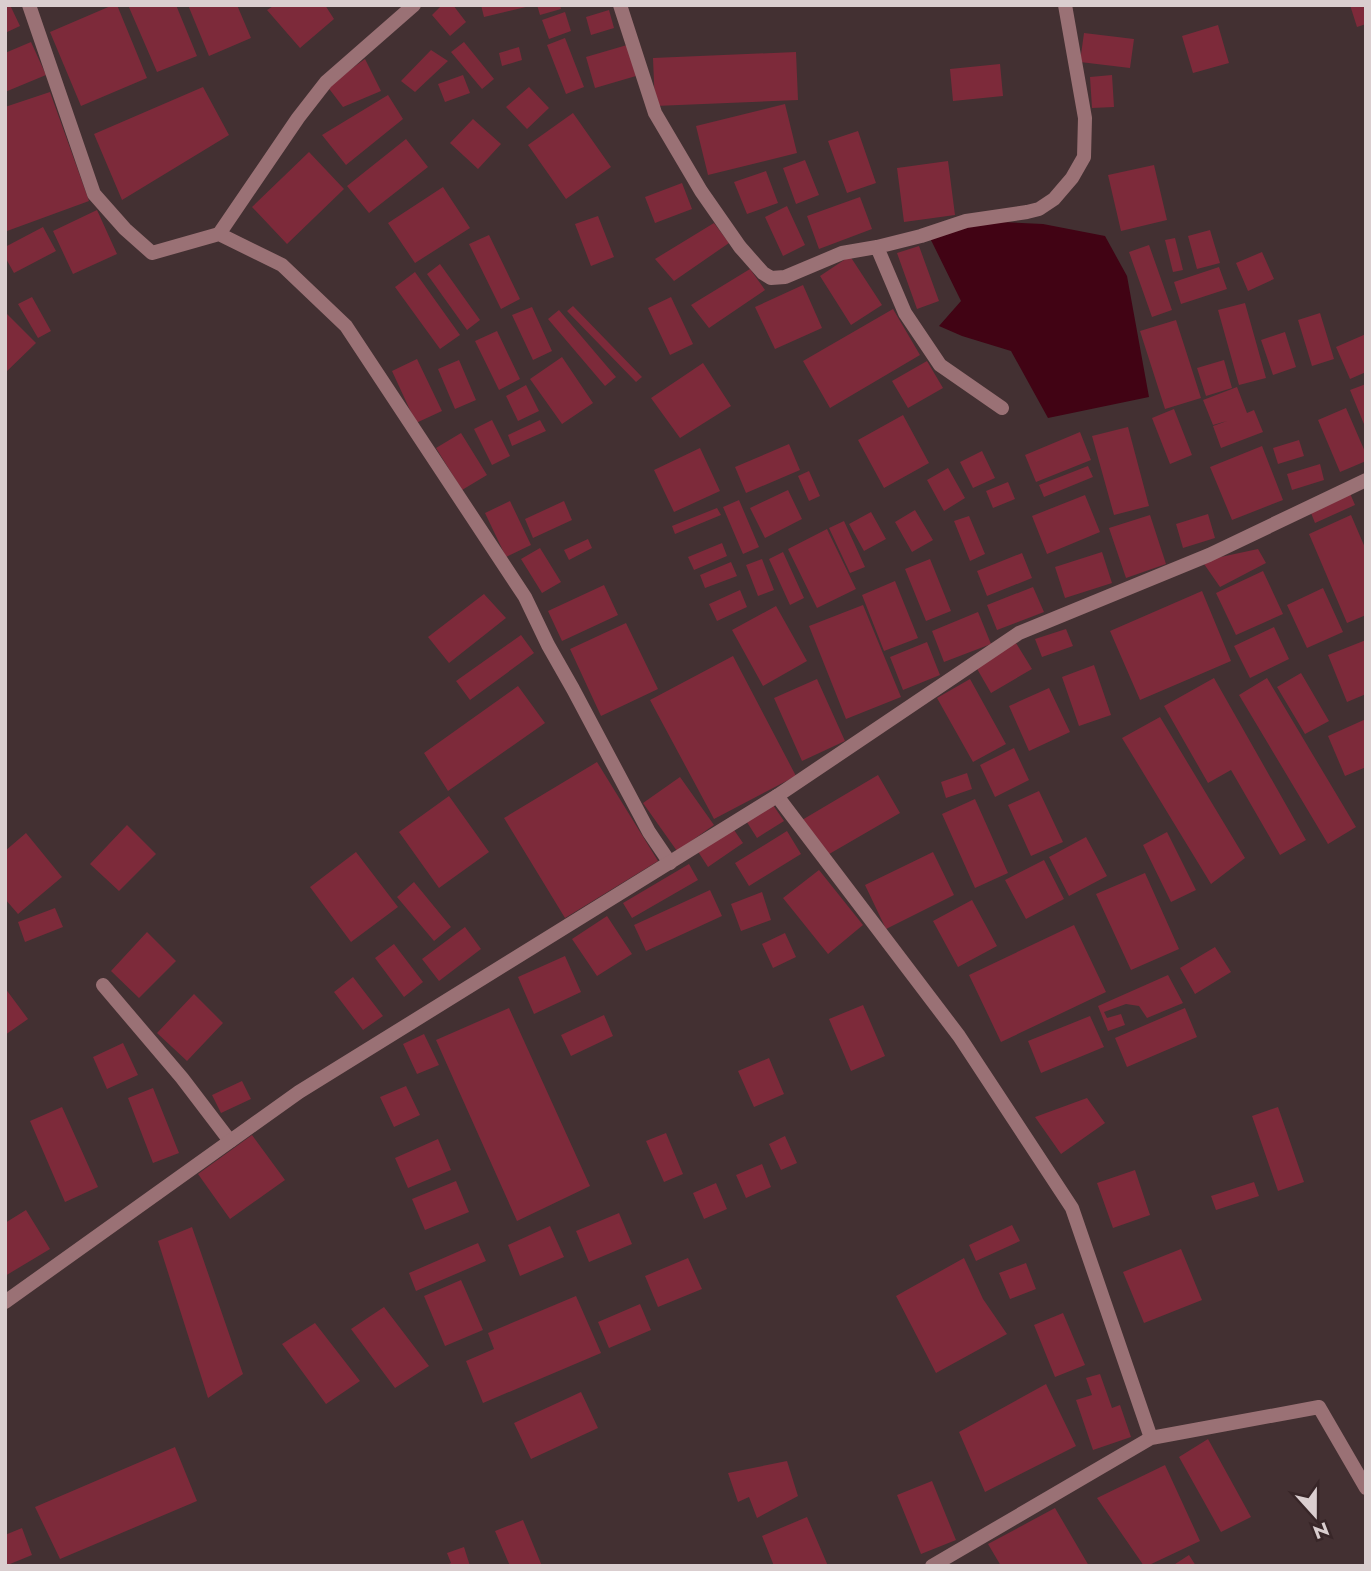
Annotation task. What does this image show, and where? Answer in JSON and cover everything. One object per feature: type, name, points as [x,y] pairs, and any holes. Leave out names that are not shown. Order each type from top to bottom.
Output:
[{"type":"street","points":[[29,5],[94,194],[125,229],[152,253],[219,234],[298,118],[326,82],[414,5]]},
{"type":"street","points":[[620,5],[655,113],[701,191],[740,247],[763,273],[771,278],[785,277],[842,253],[921,236],[966,220],[1039,209],[1054,198],[1072,178],[1084,157],[1085,118],[1065,5]]},
{"type":"street","points":[[219,234],[282,265],[346,326],[525,597],[562,673],[649,832],[670,863]]},
{"type":"street","points":[[877,247],[905,313],[940,365],[1002,408]]},
{"type":"street","points":[[5,1302],[299,1092],[777,796],[1019,633],[1209,555],[1366,480]]},
{"type":"street","points":[[777,796],[959,1036],[1072,1208],[1152,1438]]},
{"type":"street","points":[[103,985],[182,1077],[230,1141]]},
{"type":"street","points":[[932,1566],[1152,1438],[1319,1407],[1366,1488]]},
{"type":"shaded area","points":[[978,221],[1043,224],[1105,236],[1127,276],[1149,397],[1048,418],[1011,351],[939,326],[961,301],[929,236]]},
{"type":"building","points":[[5,5],[10,5],[20,26],[5,33]]},
{"type":"building","points":[[117,5],[147,78],[81,106],[50,32]]},
{"type":"building","points":[[128,5],[176,5],[197,56],[157,72]]},
{"type":"building","points":[[188,5],[237,5],[251,38],[209,56]]},
{"type":"building","points":[[275,5],[325,5],[334,19],[300,48],[267,10]]},
{"type":"building","points":[[442,5],[453,5],[466,22],[450,36],[432,15]]},
{"type":"building","points":[[481,5],[525,5],[526,7],[484,17]]},
{"type":"building","points":[[537,5],[560,5],[561,9],[540,15]]},
{"type":"building","points":[[1350,5],[1366,5],[1366,24],[1357,27]]},
{"type":"building","points":[[609,10],[614,28],[591,35],[586,17]]},
{"type":"building","points":[[565,12],[571,31],[549,39],[542,20]]},
{"type":"building","points":[[1218,25],[1229,63],[1193,73],[1182,36]]},
{"type":"building","points":[[1084,33],[1134,39],[1130,68],[1080,62]]},
{"type":"building","points":[[565,38],[584,87],[566,94],[547,45]]},
{"type":"building","points":[[31,42],[46,75],[5,92],[5,53]]},
{"type":"building","points":[[464,42],[494,79],[482,89],[451,52]]},
{"type":"building","points":[[627,45],[636,76],[595,88],[586,57]]},
{"type":"building","points":[[519,47],[522,60],[502,66],[499,53]]},
{"type":"building","points":[[431,50],[448,61],[415,92],[401,81]]},
{"type":"building","points":[[796,52],[798,100],[655,106],[653,58]]},
{"type":"building","points":[[365,59],[381,91],[343,107],[327,86]]},
{"type":"building","points":[[1000,64],[1003,96],[953,101],[950,69]]},
{"type":"building","points":[[463,75],[470,93],[445,102],[438,84]]},
{"type":"building","points":[[1112,75],[1114,107],[1092,108],[1090,77]]},
{"type":"building","points":[[203,87],[229,135],[122,200],[94,134]]},
{"type":"building","points":[[529,87],[549,108],[527,129],[506,107]]},
{"type":"building","points":[[50,92],[89,201],[7,231],[5,107]]},
{"type":"building","points":[[388,95],[403,119],[346,165],[322,135]]},
{"type":"building","points":[[785,104],[797,153],[708,175],[696,126]]},
{"type":"building","points":[[573,113],[611,167],[566,199],[528,145]]},
{"type":"building","points":[[473,119],[501,144],[478,169],[450,143]]},
{"type":"building","points":[[858,131],[876,183],[847,193],[828,141]]},
{"type":"building","points":[[406,139],[428,167],[369,213],[347,186]]},
{"type":"building","points":[[309,152],[344,189],[287,244],[252,207]]},
{"type":"building","points":[[805,160],[819,195],[796,204],[783,168]]},
{"type":"building","points":[[948,161],[955,215],[904,222],[897,168]]},
{"type":"building","points":[[1154,165],[1167,220],[1121,231],[1108,175]]},
{"type":"building","points":[[766,171],[778,203],[747,214],[734,182]]},
{"type":"building","points":[[682,183],[692,209],[655,223],[645,197]]},
{"type":"building","points":[[443,187],[470,228],[415,263],[388,223]]},
{"type":"building","points":[[860,197],[872,229],[819,249],[807,216]]},
{"type":"building","points":[[787,206],[805,245],[783,256],[765,217]]},
{"type":"building","points":[[97,210],[117,254],[73,274],[53,231]]},
{"type":"building","points":[[598,216],[614,257],[591,266],[575,224]]},
{"type":"building","points":[[714,223],[729,243],[674,281],[655,259]]},
{"type":"building","points":[[43,227],[56,251],[14,273],[5,257],[5,247]]},
{"type":"building","points":[[1210,230],[1220,263],[1197,269],[1188,236]]},
{"type":"building","points":[[489,235],[520,299],[501,309],[469,244]]},
{"type":"building","points":[[1175,238],[1183,270],[1173,272],[1165,240]]},
{"type":"building","points":[[1149,245],[1172,310],[1152,317],[1129,252]]},
{"type":"building","points":[[919,246],[939,301],[917,309],[897,253]]},
{"type":"building","points":[[1262,252],[1274,279],[1248,291],[1236,263]]},
{"type":"building","points":[[850,256],[882,305],[851,325],[820,276]]},
{"type":"building","points":[[440,264],[480,320],[467,330],[427,274]]},
{"type":"building","points":[[1219,267],[1227,289],[1181,304],[1174,282]]},
{"type":"building","points":[[750,269],[765,290],[709,328],[691,305]]},
{"type":"building","points":[[415,272],[460,335],[440,349],[395,287]]},
{"type":"building","points":[[803,285],[822,328],[775,349],[755,307]]},
{"type":"building","points":[[32,297],[51,331],[38,338],[18,304]]},
{"type":"building","points":[[671,297],[693,344],[670,355],[648,308]]},
{"type":"building","points":[[1245,303],[1266,378],[1239,385],[1218,310]]},
{"type":"building","points":[[573,306],[642,377],[636,382],[567,311]]},
{"type":"building","points":[[532,307],[552,351],[533,360],[512,315]]},
{"type":"building","points":[[893,309],[920,355],[830,408],[803,361]]},
{"type":"building","points":[[559,310],[616,377],[605,386],[548,319]]},
{"type":"building","points":[[5,312],[36,343],[5,373]]},
{"type":"building","points":[[1320,313],[1334,359],[1312,366],[1298,320]]},
{"type":"building","points":[[1176,320],[1201,398],[1165,409],[1140,331]]},
{"type":"building","points":[[497,331],[520,379],[499,390],[475,341]]},
{"type":"building","points":[[1285,332],[1296,367],[1273,375],[1261,340]]},
{"type":"building","points":[[1366,334],[1366,372],[1350,379],[1336,347]]},
{"type":"building","points":[[562,357],[593,403],[562,424],[530,379]]},
{"type":"building","points":[[417,359],[442,411],[416,423],[392,371]]},
{"type":"building","points":[[459,360],[476,400],[455,409],[438,369]]},
{"type":"building","points":[[1224,360],[1232,388],[1206,396],[1197,368]]},
{"type":"building","points":[[927,361],[943,388],[908,408],[892,381]]},
{"type":"building","points":[[703,363],[731,406],[680,438],[651,398]]},
{"type":"building","points":[[1366,384],[1366,429],[1350,390]]},
{"type":"building","points":[[526,385],[539,411],[518,421],[506,396]]},
{"type":"building","points":[[1237,387],[1247,413],[1254,410],[1263,432],[1221,448],[1213,426],[1227,421],[1213,425],[1203,400]]},
{"type":"building","points":[[1346,408],[1366,454],[1366,461],[1340,472],[1318,420]]},
{"type":"building","points":[[1174,409],[1192,455],[1170,464],[1152,418]]},
{"type":"building","points":[[903,415],[929,463],[884,488],[858,440]]},
{"type":"building","points":[[492,420],[510,456],[492,465],[474,429]]},
{"type":"building","points":[[540,420],[546,431],[512,446],[508,435]]},
{"type":"building","points":[[1128,427],[1149,506],[1114,515],[1092,436]]},
{"type":"building","points":[[1080,432],[1091,460],[1036,482],[1025,455]]},
{"type":"building","points":[[461,433],[487,475],[462,490],[436,448]]},
{"type":"building","points":[[1299,440],[1304,456],[1278,464],[1273,448]]},
{"type":"building","points":[[789,444],[800,470],[746,493],[735,467]]},
{"type":"building","points":[[1262,446],[1283,500],[1232,520],[1210,467]]},
{"type":"building","points":[[700,448],[720,491],[674,512],[654,470]]},
{"type":"building","points":[[982,451],[995,478],[973,488],[960,462]]},
{"type":"building","points":[[1320,464],[1324,480],[1292,490],[1287,474]]},
{"type":"building","points":[[1088,466],[1093,477],[1044,497],[1039,485]]},
{"type":"building","points":[[948,468],[965,498],[944,511],[927,480]]},
{"type":"building","points":[[809,471],[820,496],[809,501],[798,476]]},
{"type":"building","points":[[1008,482],[1015,499],[993,508],[986,491]]},
{"type":"building","points":[[788,490],[802,519],[765,538],[750,508]]},
{"type":"building","points":[[1349,491],[1355,505],[1315,523],[1309,508]]},
{"type":"building","points":[[1085,495],[1100,532],[1047,554],[1032,516]]},
{"type":"building","points":[[739,500],[759,547],[743,554],[723,507]]},
{"type":"building","points":[[510,501],[531,545],[506,557],[485,513]]},
{"type":"building","points":[[564,501],[572,520],[533,538],[525,519]]},
{"type":"building","points":[[717,508],[721,515],[675,534],[672,526]]},
{"type":"building","points":[[915,510],[933,540],[912,552],[895,522]]},
{"type":"building","points":[[871,512],[886,539],[864,551],[849,524]]},
{"type":"building","points":[[1208,514],[1215,538],[1183,548],[1176,524]]},
{"type":"building","points":[[1150,515],[1166,564],[1126,578],[1109,528]]},
{"type":"building","points":[[1351,515],[1366,550],[1366,615],[1347,623],[1309,534]]},
{"type":"building","points":[[969,516],[985,554],[970,561],[954,521]]},
{"type":"building","points":[[844,521],[865,567],[850,573],[829,528]]},
{"type":"building","points":[[827,529],[856,589],[817,608],[788,549]]},
{"type":"building","points":[[588,539],[592,548],[569,560],[564,550]]},
{"type":"building","points":[[722,543],[727,556],[694,570],[688,557]]},
{"type":"building","points":[[540,548],[561,582],[542,593],[521,559]]},
{"type":"building","points":[[1258,549],[1266,563],[1220,587],[1202,561]]},
{"type":"building","points":[[783,552],[804,598],[790,605],[769,559]]},
{"type":"building","points":[[1102,552],[1112,583],[1065,598],[1055,567]]},
{"type":"building","points":[[1022,553],[1032,578],[987,596],[977,571]]},
{"type":"building","points":[[762,559],[774,590],[758,596],[746,565]]},
{"type":"building","points":[[930,559],[951,611],[926,621],[905,569]]},
{"type":"building","points":[[731,562],[737,576],[705,588],[700,575]]},
{"type":"building","points":[[1263,571],[1283,614],[1236,635],[1216,593]]},
{"type":"building","points":[[895,581],[918,638],[884,651],[862,595]]},
{"type":"building","points":[[604,585],[618,615],[562,641],[548,611]]},
{"type":"building","points":[[1033,587],[1044,612],[997,630],[987,605]]},
{"type":"building","points":[[1323,588],[1343,632],[1307,648],[1287,605]]},
{"type":"building","points":[[740,590],[747,607],[717,621],[709,604]]},
{"type":"building","points":[[1202,591],[1231,661],[1140,700],[1110,631]]},
{"type":"building","points":[[484,594],[506,618],[449,663],[428,637]]},
{"type":"building","points":[[863,605],[901,697],[846,719],[809,626]]},
{"type":"building","points":[[776,606],[807,661],[763,686],[732,630]]},
{"type":"building","points":[[978,612],[991,644],[944,662],[932,631]]},
{"type":"building","points":[[626,623],[658,689],[601,716],[570,649]]},
{"type":"building","points":[[1274,627],[1289,659],[1250,678],[1234,646]]},
{"type":"building","points":[[1066,629],[1073,646],[1042,657],[1035,639]]},
{"type":"building","points":[[521,635],[534,653],[470,700],[456,681]]},
{"type":"building","points":[[1366,640],[1366,694],[1347,702],[1328,655]]},
{"type":"building","points":[[927,642],[940,675],[903,690],[890,657]]},
{"type":"building","points":[[1016,643],[1032,669],[991,693],[976,667]]},
{"type":"building","points":[[733,656],[796,776],[714,819],[650,700]]},
{"type":"building","points":[[1094,665],[1111,715],[1079,726],[1062,677]]},
{"type":"building","points":[[1301,673],[1329,721],[1305,734],[1277,687]]},
{"type":"building","points":[[1214,678],[1306,840],[1280,855],[1231,770],[1208,783],[1164,706]]},
{"type":"building","points":[[1267,678],[1356,827],[1328,844],[1239,695]]},
{"type":"building","points":[[817,679],[845,741],[802,761],[774,698]]},
{"type":"building","points":[[970,679],[1006,744],[973,762],[937,698]]},
{"type":"building","points":[[518,686],[545,723],[448,791],[424,753]]},
{"type":"building","points":[[1049,688],[1070,732],[1029,751],[1009,706]]},
{"type":"building","points":[[1160,717],[1245,858],[1211,884],[1122,738]]},
{"type":"building","points":[[1366,719],[1366,767],[1345,776],[1328,736]]},
{"type":"building","points":[[1014,748],[1029,780],[995,797],[980,765]]},
{"type":"building","points":[[597,762],[658,861],[565,918],[504,818]]},
{"type":"building","points":[[967,773],[972,789],[946,798],[941,782]]},
{"type":"building","points":[[878,775],[900,813],[824,857],[802,820]]},
{"type":"building","points":[[680,777],[714,825],[677,851],[643,803]]},
{"type":"building","points":[[1039,791],[1063,842],[1031,856],[1008,805]]},
{"type":"building","points":[[449,796],[489,852],[439,888],[399,832]]},
{"type":"building","points":[[975,799],[1008,873],[975,888],[942,814]]},
{"type":"building","points":[[771,802],[784,821],[757,838],[745,819]]},
{"type":"building","points":[[127,825],[156,854],[119,891],[90,864]]},
{"type":"building","points":[[732,827],[743,843],[708,867],[697,850]]},
{"type":"building","points":[[787,831],[801,854],[749,886],[735,863]]},
{"type":"building","points":[[1167,832],[1196,890],[1171,902],[1143,845]]},
{"type":"building","points":[[26,833],[62,877],[18,914],[5,899],[5,851]]},
{"type":"building","points":[[1086,837],[1107,876],[1069,896],[1049,857]]},
{"type":"building","points":[[356,852],[398,907],[351,942],[310,887]]},
{"type":"building","points":[[933,852],[954,895],[886,929],[865,885]]},
{"type":"building","points":[[1044,860],[1064,899],[1026,919],[1005,880]]},
{"type":"building","points":[[689,864],[698,880],[632,918],[623,903]]},
{"type":"building","points":[[819,870],[863,925],[828,954],[783,898]]},
{"type":"building","points":[[1145,873],[1179,949],[1131,970],[1096,894]]},
{"type":"building","points":[[414,882],[451,927],[434,941],[397,897]]},
{"type":"building","points":[[710,890],[722,916],[646,951],[634,925]]},
{"type":"building","points":[[762,892],[771,920],[741,931],[731,904]]},
{"type":"building","points":[[972,900],[997,946],[958,967],[933,921]]},
{"type":"building","points":[[55,908],[63,927],[25,942],[18,922]]},
{"type":"building","points":[[607,916],[632,954],[597,976],[572,939]]},
{"type":"building","points":[[1074,925],[1106,992],[1001,1042],[969,975]]},
{"type":"building","points":[[465,927],[481,949],[439,981],[422,959]]},
{"type":"building","points":[[147,932],[176,961],[139,998],[111,971]]},
{"type":"building","points":[[785,933],[796,957],[773,968],[762,944]]},
{"type":"building","points":[[394,944],[423,982],[404,997],[375,958]]},
{"type":"building","points":[[1215,947],[1231,972],[1195,994],[1180,968]]},
{"type":"building","points":[[565,956],[581,992],[534,1014],[518,977]]},
{"type":"building","points":[[1168,975],[1183,1003],[1147,1018],[1139,1006],[1126,1004],[1104,1012],[1107,1018],[1121,1014],[1125,1025],[1108,1031],[1098,1006]]},
{"type":"building","points":[[353,977],[383,1016],[363,1030],[334,992]]},
{"type":"building","points":[[5,988],[28,1019],[5,1035]]},
{"type":"building","points":[[194,994],[223,1023],[187,1061],[157,1033]]},
{"type":"building","points":[[863,1005],[885,1056],[851,1071],[829,1019]]},
{"type":"building","points":[[509,1008],[590,1186],[517,1221],[436,1040]]},
{"type":"building","points":[[1185,1008],[1197,1037],[1127,1067],[1115,1038]]},
{"type":"building","points":[[604,1015],[613,1036],[571,1056],[561,1035]]},
{"type":"building","points":[[1090,1016],[1104,1047],[1041,1073],[1028,1041]]},
{"type":"building","points":[[424,1034],[439,1065],[417,1074],[403,1044]]},
{"type":"building","points":[[123,1043],[138,1075],[107,1089],[93,1057]]},
{"type":"building","points":[[769,1058],[784,1094],[754,1107],[738,1071]]},
{"type":"building","points":[[242,1081],[251,1099],[221,1113],[212,1095]]},
{"type":"building","points":[[406,1086],[420,1115],[394,1127],[380,1097]]},
{"type":"building","points":[[153,1088],[179,1153],[153,1163],[128,1098]]},
{"type":"building","points":[[1087,1098],[1105,1123],[1061,1154],[1035,1117]]},
{"type":"building","points":[[62,1107],[98,1187],[65,1202],[30,1121]]},
{"type":"building","points":[[1278,1107],[1304,1182],[1278,1191],[1252,1116]]},
{"type":"building","points":[[666,1133],[683,1174],[664,1182],[646,1141]]},
{"type":"building","points":[[252,1135],[285,1180],[230,1219],[198,1174]]},
{"type":"building","points":[[785,1136],[797,1163],[781,1170],[769,1144]]},
{"type":"building","points":[[438,1139],[451,1170],[408,1188],[395,1158]]},
{"type":"building","points":[[762,1164],[771,1187],[746,1198],[736,1175]]},
{"type":"building","points":[[1135,1170],[1150,1215],[1113,1228],[1097,1183]]},
{"type":"building","points":[[456,1181],[469,1212],[425,1230],[412,1199]]},
{"type":"building","points":[[1254,1182],[1259,1196],[1216,1210],[1211,1196]]},
{"type":"building","points":[[716,1183],[727,1209],[704,1219],[693,1193]]},
{"type":"building","points":[[26,1210],[50,1249],[5,1276],[5,1223]]},
{"type":"building","points":[[619,1213],[632,1244],[589,1262],[576,1231]]},
{"type":"building","points":[[1012,1225],[1020,1241],[976,1261],[969,1245]]},
{"type":"building","points":[[550,1226],[564,1257],[520,1276],[508,1245]]},
{"type":"building","points":[[192,1227],[243,1374],[208,1398],[158,1241]]},
{"type":"building","points":[[478,1243],[486,1261],[416,1291],[409,1273]]},
{"type":"building","points":[[1181,1249],[1202,1300],[1144,1323],[1123,1272]]},
{"type":"building","points":[[688,1258],[702,1289],[658,1307],[645,1276]]},
{"type":"building","points":[[964,1258],[983,1299],[1007,1334],[936,1373],[896,1296]]},
{"type":"building","points":[[1026,1263],[1036,1289],[1010,1299],[999,1273]]},
{"type":"building","points":[[461,1280],[483,1330],[445,1346],[424,1296]]},
{"type":"building","points":[[576,1296],[601,1353],[483,1403],[466,1361],[494,1349],[488,1333]]},
{"type":"building","points":[[640,1304],[651,1330],[609,1348],[598,1322]]},
{"type":"building","points":[[384,1307],[429,1366],[395,1388],[351,1329]]},
{"type":"building","points":[[1063,1313],[1085,1365],[1055,1377],[1034,1325]]},
{"type":"building","points":[[315,1323],[360,1381],[326,1404],[282,1344]]},
{"type":"building","points":[[1100,1374],[1112,1408],[1120,1405],[1131,1437],[1093,1450],[1076,1400],[1092,1395],[1086,1378]]},
{"type":"building","points":[[1046,1384],[1076,1446],[985,1492],[959,1432]]},
{"type":"building","points":[[581,1392],[598,1428],[531,1459],[514,1423]]},
{"type":"building","points":[[1208,1439],[1251,1517],[1221,1532],[1179,1457]]},
{"type":"building","points":[[175,1447],[197,1501],[60,1559],[35,1507]]},
{"type":"building","points":[[787,1461],[798,1496],[757,1518],[749,1497],[738,1502],[728,1473]]},
{"type":"building","points":[[1165,1465],[1200,1541],[1144,1566],[1097,1498]]},
{"type":"building","points":[[932,1481],[956,1540],[921,1554],[897,1495]]},
{"type":"building","points":[[1055,1508],[1089,1566],[1001,1566],[988,1544]]},
{"type":"building","points":[[807,1517],[828,1566],[774,1566],[762,1536]]},
{"type":"building","points":[[523,1520],[542,1566],[510,1566],[495,1531]]},
{"type":"building","points":[[22,1528],[32,1555],[5,1566],[5,1535]]},
{"type":"building","points":[[464,1547],[470,1566],[445,1566],[451,1563],[447,1553]]},
{"type":"building","points":[[1189,1555],[1196,1566],[1172,1566]]}]
